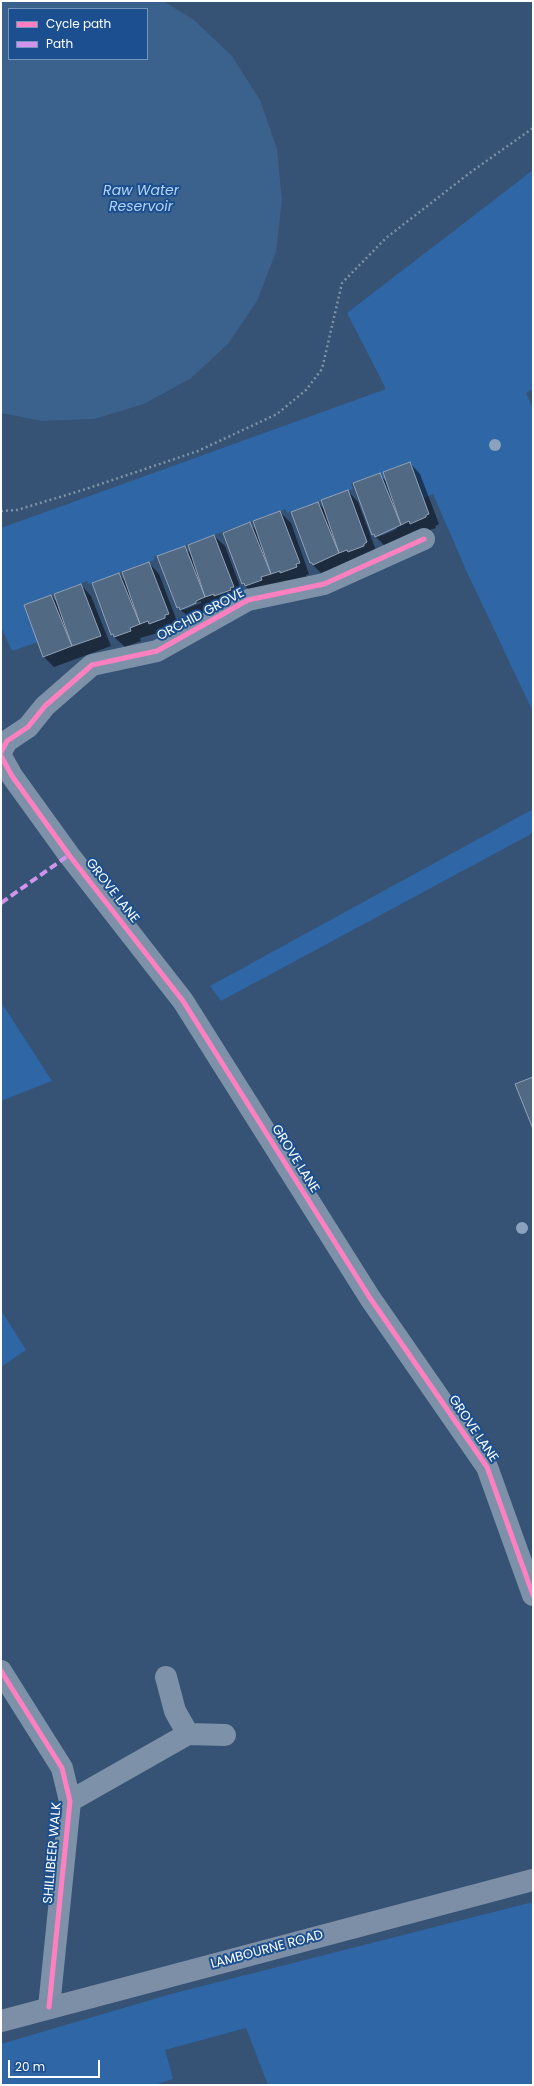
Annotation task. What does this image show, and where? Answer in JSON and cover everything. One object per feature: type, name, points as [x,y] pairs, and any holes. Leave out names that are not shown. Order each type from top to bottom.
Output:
[{"type":"main road","name":"LAMBOURNE ROAD","points":[[1,2021],[49,2007],[533,1880]]},
{"type":"street","name":"ORCHID GROVE","points":[[1,752],[7,741],[28,727],[45,706],[92,665],[157,651],[248,600],[324,584],[424,539]]},
{"type":"street","name":"GROVE LANE","points":[[1,756],[12,776],[70,855],[183,1001],[370,1298],[487,1467],[533,1595]]},
{"type":"street","name":"SHILLIBEER WALK","points":[[1,1672],[62,1768],[70,1801],[49,2007]]},
{"type":"street","points":[[166,1677],[175,1711],[188,1734],[225,1735]]},
{"type":"street","name":"SHILLIBEER WALK","points":[[70,1801],[188,1734]]},
{"type":"path","points":[[1,511],[17,510],[86,489],[198,451],[277,414],[306,390],[322,369],[342,283],[386,238],[471,172],[533,128]]},
{"type":"shaded area","points":[[533,170],[533,389],[526,393],[533,408],[533,712],[466,570],[433,494],[424,498],[410,462],[383,472],[392,497],[389,498],[379,473],[352,483],[353,489],[287,513],[285,509],[154,557],[154,560],[92,583],[88,584],[87,581],[24,605],[38,642],[12,651],[1,627],[1,528],[386,389],[347,313]]},
{"type":"shaded area","points":[[533,809],[533,833],[221,1001],[210,986]]},
{"type":"shaded area","points":[[1,1002],[52,1081],[1,1101]]},
{"type":"shaded area","points":[[1,1310],[26,1350],[1,1367]]},
{"type":"shaded area","points":[[533,1902],[533,2085],[268,2085],[246,2028],[165,2050],[173,2079],[154,2085],[1,2085],[1,2044],[171,1994]]},
{"type":"water","name":"Raw Water Reservoir","points":[[1,1],[163,1],[194,20],[232,56],[260,100],[277,149],[282,200],[276,252],[257,301],[228,344],[190,379],[144,404],[94,419],[42,421],[1,413]]},
{"type":"building","points":[[410,462],[429,514],[426,515],[426,517],[410,524],[409,521],[401,525],[383,472]]},
{"type":"building","points":[[380,473],[401,525],[375,537],[374,534],[372,535],[353,483]]},
{"type":"building","points":[[348,490],[367,542],[364,546],[348,552],[347,550],[339,553],[321,500]]},
{"type":"building","points":[[318,502],[339,553],[313,565],[310,563],[291,512]]},
{"type":"building","points":[[280,511],[300,563],[296,564],[297,567],[280,573],[280,571],[271,574],[253,521]]},
{"type":"building","points":[[250,522],[271,574],[261,577],[262,580],[245,586],[244,583],[242,584],[223,533]]},
{"type":"building","points":[[214,535],[234,587],[230,588],[231,590],[214,596],[214,594],[205,597],[188,545]]},
{"type":"building","points":[[185,546],[205,597],[180,610],[179,607],[177,608],[157,556]]},
{"type":"building","points":[[149,562],[169,614],[165,615],[165,618],[149,624],[148,621],[140,624],[122,572]]},
{"type":"building","points":[[119,573],[140,624],[130,628],[131,631],[114,637],[113,634],[111,635],[92,583]]},
{"type":"building","points":[[81,584],[101,636],[72,646],[54,594]]},
{"type":"building","points":[[51,595],[72,646],[43,657],[24,605]]},
{"type":"building","points":[[533,1077],[533,1129],[515,1084]]},
{"type":"marked path","points":[[1,903],[69,855]]},
{"type":"cycle path","points":[[1,752],[7,741],[28,727],[45,706],[92,665],[157,651],[248,600],[324,584],[424,539]]},
{"type":"cycle path","points":[[1,756],[12,776],[69,855],[183,1001],[370,1298],[487,1467],[533,1595]]},
{"type":"cycle path","points":[[1,1671],[62,1768],[70,1801],[49,2007]]}]
